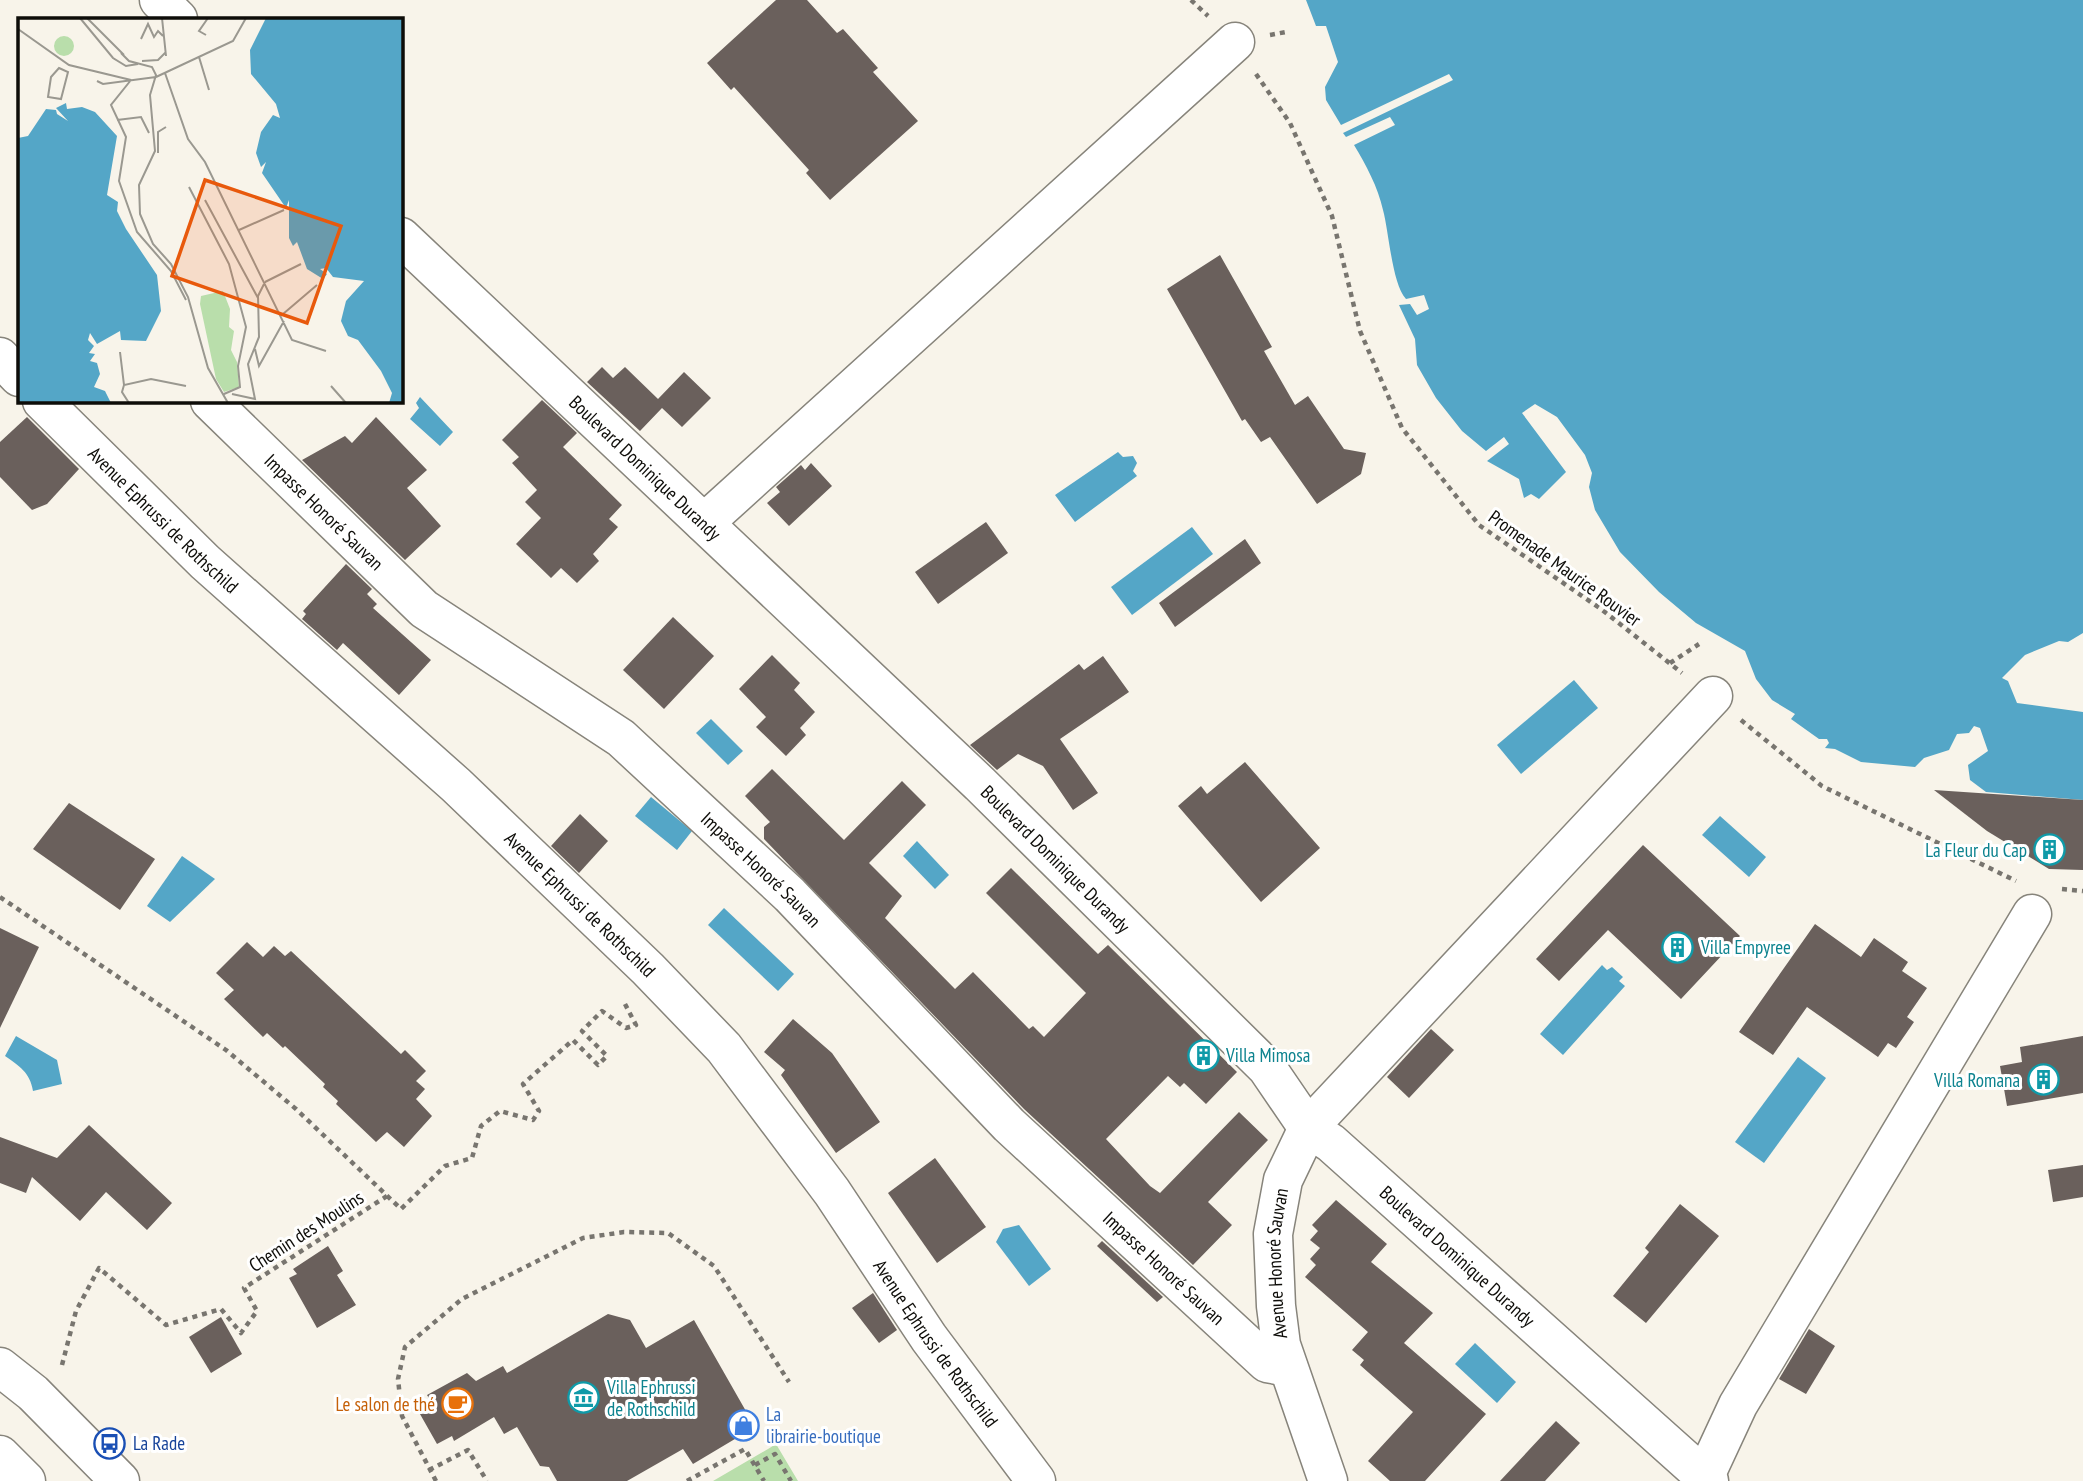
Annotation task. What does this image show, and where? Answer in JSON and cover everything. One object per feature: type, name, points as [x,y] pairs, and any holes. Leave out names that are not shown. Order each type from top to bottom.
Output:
[{"type":"street","points":[[159,0],[177,18]]},
{"type":"street","points":[[704,523],[1235,42]]},
{"type":"street","name":"Boulevard Dominique Durandy","points":[[402,238],[979,784],[1267,1068],[1308,1128],[1331,1143],[1707,1478]]},
{"type":"street","points":[[0,357],[18,376]]},
{"type":"street","name":"Avenue Ephrussi de Rothschild","points":[[43,402],[205,562],[456,785],[648,969],[724,1048],[831,1192],[929,1338],[1036,1481]]},
{"type":"street","name":"Impasse Honoré Sauvan","points":[[210,402],[424,609],[621,738],[790,895],[1009,1125],[1266,1363],[1288,1367]]},
{"type":"street","name":"Avenue Honoré Sauvan","points":[[1328,1481],[1281,1345],[1276,1306],[1273,1234],[1283,1180],[1308,1128],[1713,696]]},
{"type":"street","points":[[1707,1478],[1738,1405],[2037,895]]},
{"type":"street","points":[[0,1367],[33,1393],[120,1481]]},
{"type":"street","points":[[0,1455],[26,1481]]},
{"type":"path","name":"Promenade Maurice Rouvier","points":[[1191,0],[1235,42],[1290,123],[1332,216],[1360,331],[1402,428],[1479,525],[1601,609],[1713,696],[1822,786],[2037,895],[2083,891]]},
{"type":"path","points":[[1670,663],[1699,644]]},
{"type":"path","name":"Chemin des Moulins","points":[[0,897],[226,1050],[296,1109],[401,1209],[444,1166],[472,1158],[481,1126],[500,1111],[533,1120],[539,1111],[523,1084],[573,1040],[598,1065],[607,1056],[582,1031],[602,1011],[626,1028],[636,1025],[620,993],[648,969]]},
{"type":"path","name":"Chemin des Moulins","points":[[69,1373],[61,1363],[73,1321],[99,1268],[166,1325],[220,1309],[241,1333],[257,1311],[244,1288],[387,1196]]},
{"type":"path","points":[[436,1481],[402,1416],[398,1379],[405,1347],[462,1299],[583,1238],[624,1232],[668,1233],[714,1266],[789,1382]]},
{"type":"path","points":[[687,1481],[746,1449],[764,1481]]},
{"type":"path","points":[[429,1469],[468,1450],[487,1481]]},
{"type":"path","points":[[755,1465],[775,1454],[791,1481]]},
{"type":"green space","points":[[776,1444],[798,1481],[713,1481],[768,1449]]},
{"type":"water","points":[[1306,0],[2083,0],[2083,633],[2068,642],[2059,641],[2025,655],[2002,678],[2008,681],[2017,703],[2083,712],[2083,800],[1986,792],[1970,780],[1968,765],[1988,751],[1980,728],[1974,726],[1969,733],[1957,734],[1949,750],[1924,758],[1915,767],[1861,762],[1835,749],[1825,748],[1829,743],[1827,739],[1819,739],[1791,719],[1795,714],[1772,700],[1756,679],[1745,651],[1696,623],[1659,592],[1620,552],[1595,510],[1589,487],[1592,473],[1585,455],[1557,417],[1535,404],[1522,413],[1566,472],[1539,499],[1531,494],[1524,498],[1519,479],[1487,461],[1509,444],[1504,437],[1486,451],[1462,431],[1436,398],[1417,365],[1415,339],[1399,305],[1410,304],[1417,315],[1429,309],[1424,295],[1406,299],[1401,292],[1394,270],[1381,201],[1354,145],[1395,125],[1390,117],[1346,137],[1343,133],[1453,80],[1449,74],[1341,125],[1326,100],[1325,87],[1338,62],[1326,26],[1316,26]]},
{"type":"water","points":[[420,397],[453,432],[440,446],[410,419],[419,408],[416,403]]},
{"type":"water","points":[[1118,452],[1123,457],[1133,456],[1137,463],[1133,471],[1137,476],[1075,522],[1055,495]]},
{"type":"water","points":[[1192,527],[1213,554],[1132,615],[1111,587]]},
{"type":"water","points":[[1574,680],[1598,708],[1521,774],[1497,745]]},
{"type":"water","points":[[711,719],[743,751],[728,765],[696,733]]},
{"type":"water","points":[[651,797],[692,831],[677,850],[635,816]]},
{"type":"water","points":[[1720,816],[1766,857],[1749,877],[1702,835]]},
{"type":"water","points":[[917,841],[949,875],[935,889],[903,856]]},
{"type":"water","points":[[182,856],[215,879],[170,922],[147,906]]},
{"type":"water","points":[[724,908],[794,974],[778,991],[708,925]]},
{"type":"water","points":[[1602,965],[1607,970],[1612,967],[1623,977],[1619,981],[1625,986],[1563,1055],[1540,1034]]},
{"type":"water","points":[[16,1036],[57,1060],[62,1084],[33,1091],[27,1074],[5,1056]]},
{"type":"water","points":[[1798,1057],[1826,1078],[1764,1163],[1735,1142]]},
{"type":"water","points":[[1019,1225],[1051,1269],[1029,1286],[996,1242],[1003,1229]]},
{"type":"water","points":[[1475,1343],[1516,1382],[1497,1403],[1455,1364]]},
{"type":"building","points":[[776,0],[807,0],[837,33],[843,29],[878,68],[873,72],[918,121],[830,200],[806,173],[809,170],[734,87],[731,90],[707,63]]},
{"type":"building","points":[[1220,255],[1272,347],[1264,351],[1295,405],[1308,396],[1344,449],[1366,453],[1361,474],[1317,504],[1270,437],[1261,442],[1245,419],[1242,421],[1167,289]]},
{"type":"building","points":[[602,367],[613,378],[625,367],[658,399],[684,372],[711,398],[682,427],[662,408],[640,431],[587,382]]},
{"type":"building","points":[[542,400],[577,433],[563,447],[622,505],[609,519],[618,527],[593,554],[599,561],[577,583],[561,568],[551,578],[516,544],[541,518],[525,502],[537,490],[512,463],[519,457],[502,440]]},
{"type":"building","points":[[27,417],[79,469],[47,504],[32,510],[0,477],[0,442]]},
{"type":"building","points":[[376,417],[427,470],[407,488],[441,526],[405,560],[302,460],[345,436],[352,443]]},
{"type":"building","points":[[811,463],[832,486],[789,526],[767,503],[780,492],[776,487],[801,465],[805,470]]},
{"type":"building","points":[[986,522],[1008,553],[938,604],[915,572]]},
{"type":"building","points":[[1245,539],[1261,563],[1175,627],[1159,603]]},
{"type":"building","points":[[346,564],[372,589],[367,594],[377,604],[373,608],[431,660],[399,695],[343,643],[337,650],[302,619],[306,614],[303,611]]},
{"type":"building","points":[[673,617],[714,656],[664,709],[623,670]]},
{"type":"building","points":[[772,655],[800,683],[794,690],[815,712],[800,728],[806,735],[786,756],[756,727],[766,717],[739,689]]},
{"type":"building","points":[[1103,656],[1129,692],[1060,739],[1098,793],[1073,810],[1043,766],[1018,754],[997,770],[970,745],[1079,664],[1084,670]]},
{"type":"building","points":[[1245,762],[1320,848],[1261,902],[1178,806],[1201,786],[1207,794]]},
{"type":"building","points":[[772,769],[844,840],[902,781],[926,805],[869,863],[902,896],[885,918],[955,989],[973,972],[1029,1029],[1033,1026],[1044,1037],[1086,993],[986,893],[1011,868],[1098,954],[1108,945],[1237,1072],[1206,1104],[1184,1083],[1180,1087],[1168,1076],[1106,1139],[1150,1186],[1160,1193],[1239,1112],[1268,1140],[1208,1202],[1232,1225],[1193,1265],[1024,1109],[764,839],[764,827],[770,822],[745,796]]},
{"type":"building","name":"La Fleur du Cap","points":[[1934,790],[2083,800],[2083,870],[2049,869],[1987,831]]},
{"type":"building","points":[[69,803],[155,859],[120,910],[33,849]]},
{"type":"building","points":[[580,814],[608,841],[579,873],[551,846]]},
{"type":"building","name":"Villa Empyree","points":[[1643,845],[1740,936],[1681,999],[1608,930],[1559,981],[1536,959]]},
{"type":"building","points":[[1815,924],[1861,957],[1874,938],[1908,962],[1902,971],[1927,988],[1907,1017],[1914,1022],[1896,1048],[1888,1043],[1878,1057],[1807,1007],[1773,1055],[1739,1032]]},
{"type":"building","points":[[0,928],[39,947],[0,1028]]},
{"type":"building","points":[[247,942],[263,957],[274,946],[285,956],[291,951],[401,1054],[405,1050],[426,1071],[416,1081],[425,1089],[416,1099],[432,1116],[404,1147],[387,1132],[376,1142],[336,1104],[338,1101],[323,1087],[325,1084],[285,1046],[283,1048],[267,1033],[263,1037],[224,999],[234,990],[216,973]]},
{"type":"building","points":[[793,1019],[832,1053],[880,1122],[836,1153],[781,1075],[785,1070],[764,1052]]},
{"type":"building","points":[[1431,1029],[1454,1050],[1409,1098],[1387,1077]]},
{"type":"building","name":"Villa Romana","points":[[2083,1036],[2083,1093],[2007,1106],[2000,1066],[2022,1062],[2020,1047]]},
{"type":"building","points":[[89,1125],[172,1203],[147,1230],[106,1192],[80,1221],[32,1177],[26,1193],[0,1183],[0,1137],[57,1158]]},
{"type":"building","points":[[935,1158],[986,1227],[937,1263],[888,1193]]},
{"type":"building","points":[[2083,1165],[2083,1197],[2053,1202],[2048,1170]]},
{"type":"building","points":[[1336,1200],[1387,1244],[1371,1262],[1433,1313],[1404,1343],[1486,1414],[1425,1481],[1390,1481],[1368,1461],[1413,1412],[1360,1365],[1364,1360],[1352,1350],[1368,1332],[1305,1277],[1316,1265],[1310,1259],[1320,1248],[1310,1240],[1318,1231],[1312,1225]]},
{"type":"building","points":[[1680,1204],[1719,1236],[1646,1323],[1613,1296],[1649,1252],[1645,1248]]},
{"type":"building","points":[[1102,1241],[1163,1297],[1157,1302],[1097,1246]]},
{"type":"building","points":[[328,1246],[343,1271],[337,1275],[356,1305],[317,1328],[289,1278],[297,1274],[293,1269]]},
{"type":"building","points":[[873,1293],[897,1330],[879,1343],[852,1308]]},
{"type":"building","name":"Villa Ephrussi de Rothschild","points":[[608,1314],[630,1320],[646,1348],[694,1320],[755,1427],[693,1464],[683,1449],[627,1481],[557,1481],[549,1467],[540,1466],[517,1427],[504,1434],[494,1417],[454,1441],[452,1436],[437,1444],[416,1407],[430,1400],[427,1395],[467,1373],[476,1381],[503,1366],[507,1373]]},
{"type":"building","points":[[221,1317],[242,1354],[211,1373],[189,1337]]},
{"type":"building","points":[[1809,1329],[1835,1346],[1806,1394],[1779,1379]]},
{"type":"building","points":[[1556,1421],[1580,1443],[1545,1481],[1500,1481]]},
{"type":"place","name":"La Fleur du Cap","points":[[2050,850]]},
{"type":"place","name":"Villa Empyree","points":[[1678,947]]},
{"type":"place","name":"Villa Mimosa","points":[[1203,1055]]},
{"type":"place","name":"Villa Romana","points":[[2043,1080]]},
{"type":"place","name":"Villa Ephrussi de Rothschild","points":[[584,1398]]},
{"type":"place","name":"Le salon de thé","points":[[458,1404]]},
{"type":"place","name":"La librairie-boutique","points":[[743,1425]]},
{"type":"place","name":"La Rade","points":[[110,1443]]}]
